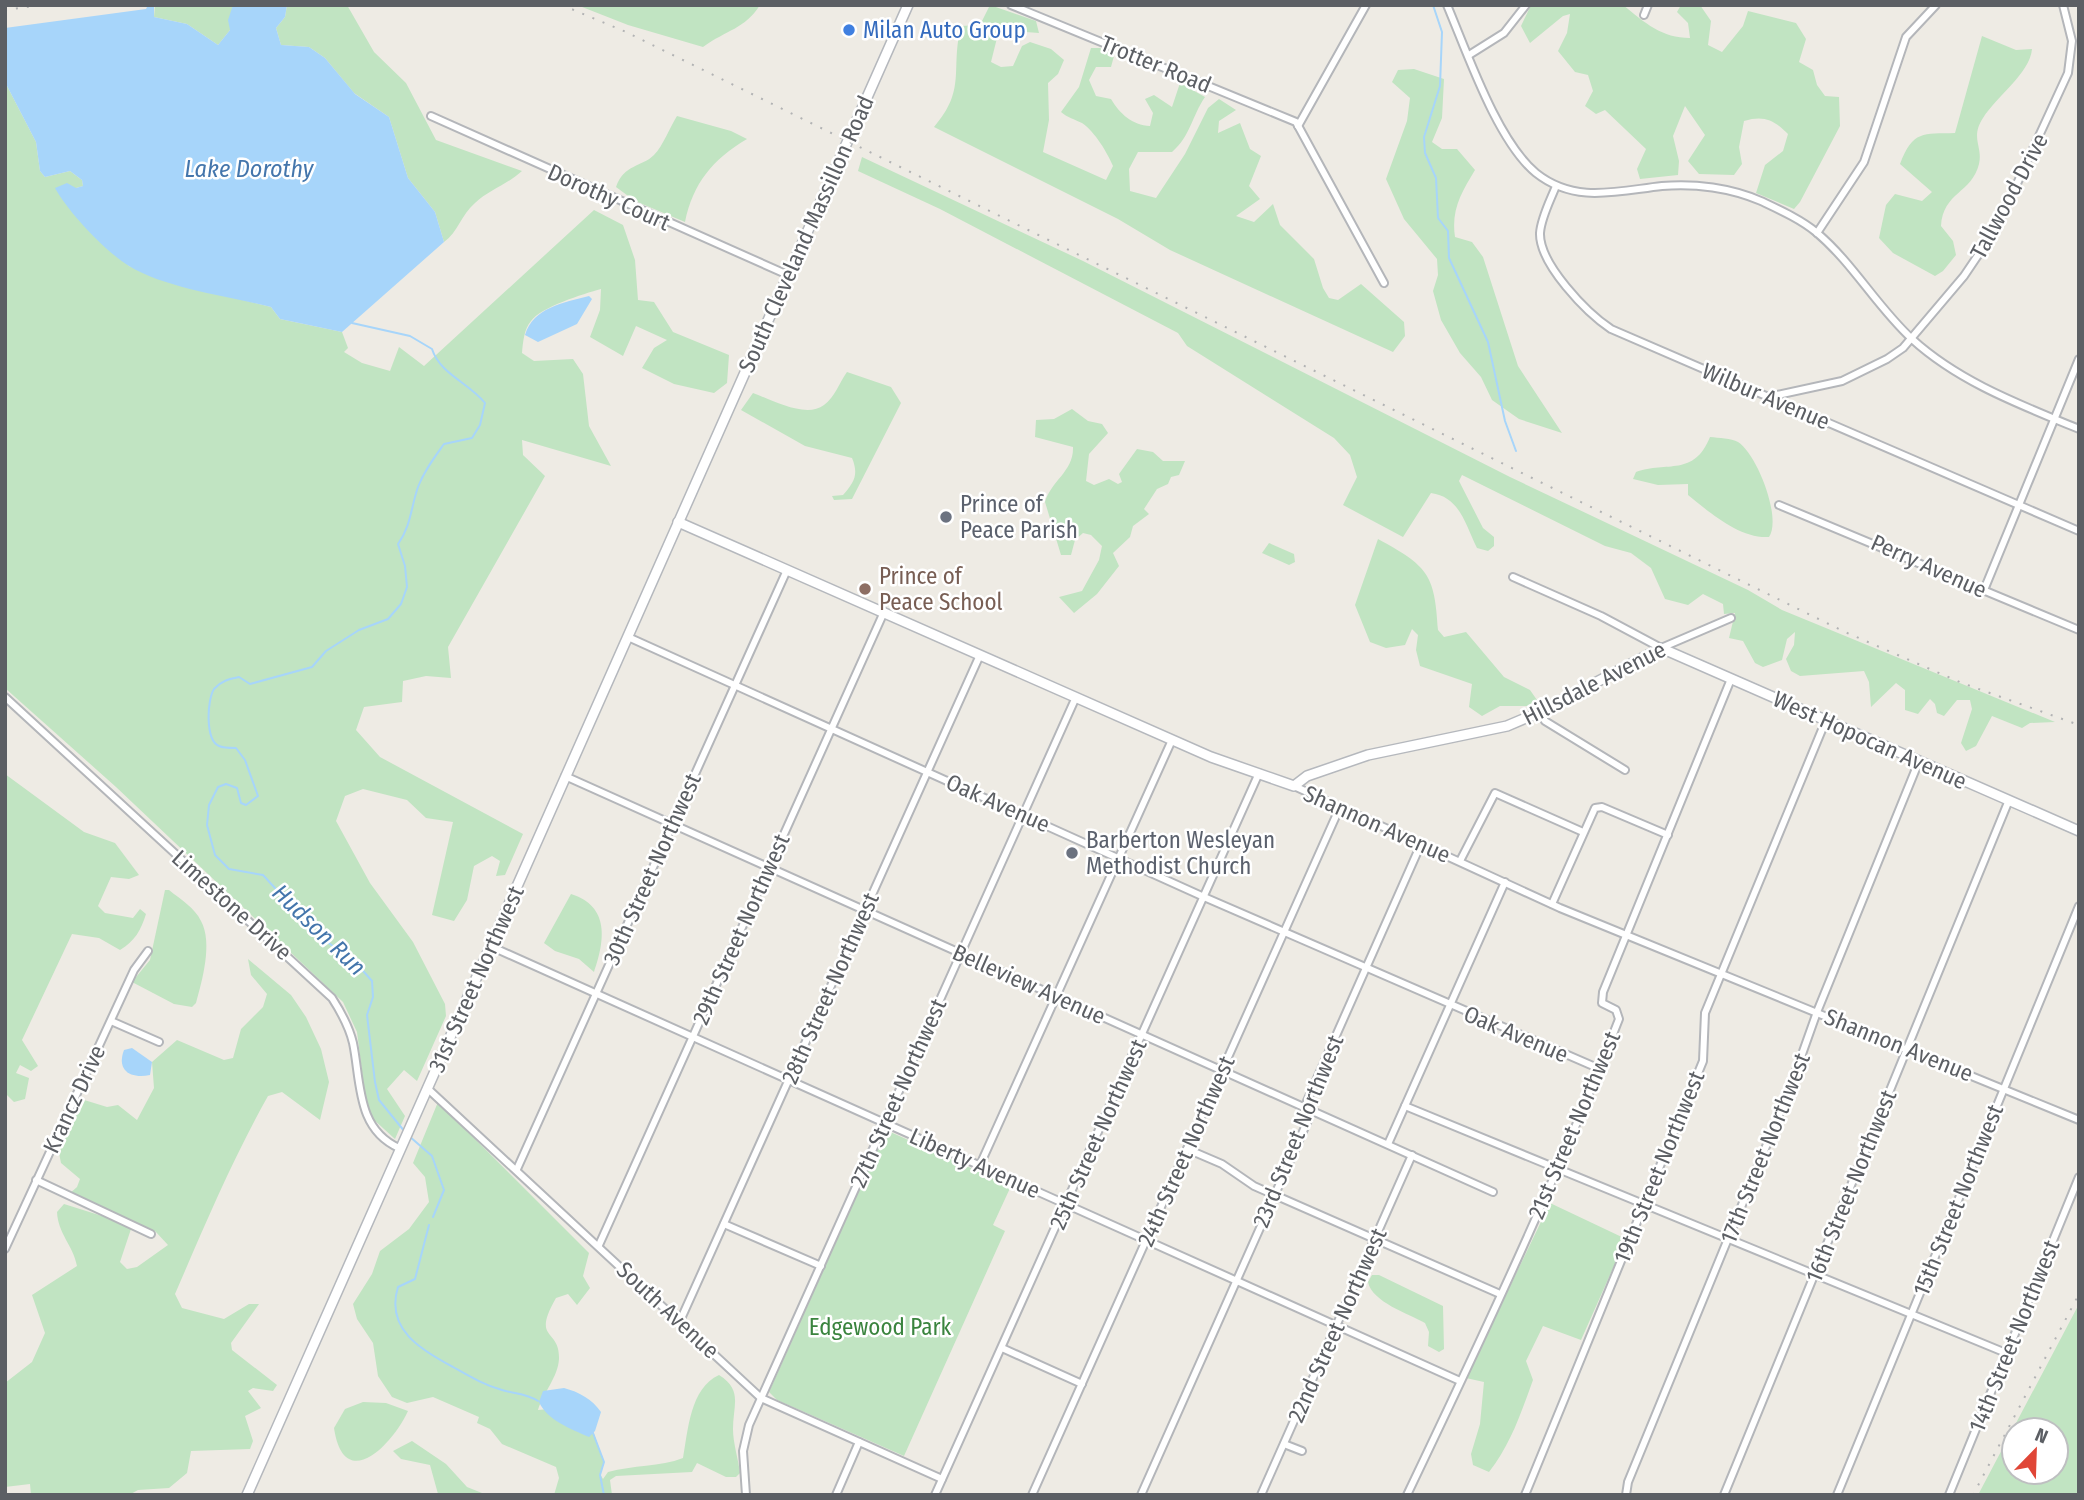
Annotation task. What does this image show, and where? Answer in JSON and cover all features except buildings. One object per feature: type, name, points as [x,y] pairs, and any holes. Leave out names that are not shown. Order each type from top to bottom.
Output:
[{"type":"main road","name":"South Cleveland Massillon Road","points":[[704,463],[908,5]]},
{"type":"main road","name":"31st Street Northwest","points":[[247,1495],[704,463]]},
{"type":"main road","name":"Shannon Avenue","points":[[678,522],[1172,740],[1294,786]]},
{"type":"main road","name":"West Hopocan Avenue","points":[[1661,648],[2079,831]]},
{"type":"main road","name":"Hillsdale Avenue","points":[[1294,786],[1307,776],[1368,755],[1507,726],[1540,712],[1661,648]]},
{"type":"street","name":"Trotter Road","points":[[1012,5],[1245,100],[1298,126]]},
{"type":"street","points":[[1366,5],[1298,126],[1355,235],[1384,283]]},
{"type":"street","points":[[1447,5],[1512,147],[1529,167],[1556,186],[1601,195],[1664,186],[1719,189],[1759,200],[1817,233],[1912,339],[1951,368],[1997,394],[2079,429]]},
{"type":"street","points":[[1469,55],[1504,33],[1526,5]]},
{"type":"street","points":[[1644,15],[1648,5]]},
{"type":"street","points":[[1817,233],[1864,162],[1906,37],[1936,5]]},
{"type":"street","name":"Tallwood Drive","points":[[1768,397],[1827,386],[1856,376],[1903,348],[1979,256],[2028,163],[2071,62],[2072,35],[2063,5]]},
{"type":"street","name":"Dorothy Court","points":[[431,116],[788,275]]},
{"type":"street","name":"Wilbur Avenue","points":[[1556,186],[1541,226],[1542,247],[1590,313],[1611,329],[2079,531]]},
{"type":"street","points":[[1984,590],[2079,359]]},
{"type":"street","name":"Perry Avenue","points":[[1779,505],[2079,630]]},
{"type":"street","name":"30th Street Northwest","points":[[517,1169],[787,570]]},
{"type":"street","points":[[1513,577],[1601,616],[1661,648]]},
{"type":"street","name":"29th Street Northwest","points":[[598,1245],[884,612]]},
{"type":"street","name":"Hillsdale Avenue","points":[[1661,648],[1731,618]]},
{"type":"street","name":"Oak Avenue","points":[[628,637],[1204,897],[1600,1069]]},
{"type":"street","name":"28th Street Northwest","points":[[680,1321],[980,654]]},
{"type":"street","name":"21st Street Northwest","points":[[1407,1495],[1558,1169],[1600,1069],[1619,1019],[1616,1010],[1601,1000],[1731,679]]},
{"type":"street","name":"Limestone Drive","points":[[5,697],[332,998],[350,1033],[366,1114],[380,1133],[399,1148]]},
{"type":"street","name":"27th Street Northwest","points":[[746,1495],[744,1441],[761,1398],[1076,698]]},
{"type":"street","points":[[1540,712],[1545,720],[1625,770]]},
{"type":"street","name":"19th Street Northwest","points":[[1525,1495],[1703,1061],[1704,1019],[1826,720]]},
{"type":"street","points":[[980,1165],[1172,740]]},
{"type":"street","name":"17th Street Northwest","points":[[1626,1495],[1628,1482],[1790,1088],[1817,1012],[1919,761]]},
{"type":"street","name":"25th Street Northwest","points":[[935,1495],[1259,773]]},
{"type":"street","name":"Belleview Avenue","points":[[565,776],[1493,1192]]},
{"type":"street","name":"Shannon Avenue","points":[[1294,786],[1552,904],[2079,1120]]},
{"type":"street","points":[[1460,862],[1495,793],[1583,832]]},
{"type":"street","name":"16th Street Northwest","points":[[1724,1495],[2009,800]]},
{"type":"street","name":"24th Street Northwest","points":[[1032,1495],[1340,807]]},
{"type":"street","points":[[1552,904],[1595,808],[1602,807],[1668,835]]},
{"type":"street","name":"23rd Street Northwest","points":[[1141,1495],[1309,1118],[1307,1101],[1421,844]]},
{"type":"street","points":[[1388,1144],[1505,882]]},
{"type":"street","name":"15th Street Northwest","points":[[1838,1495],[2079,906]]},
{"type":"street","name":"Liberty Avenue","points":[[490,946],[1460,1381]]},
{"type":"street","name":"Krancz Drive","points":[[5,1249],[134,970],[148,951]]},
{"type":"street","points":[[111,1021],[159,1042]]},
{"type":"street","name":"South Avenue","points":[[427,1088],[761,1398],[942,1479]]},
{"type":"street","points":[[1405,1106],[2006,1353]]},
{"type":"street","points":[[1187,1149],[1222,1164],[1274,1195],[1500,1294]]},
{"type":"street","name":"22nd Street Northwest","points":[[1261,1495],[1412,1155]]},
{"type":"street","name":"14th Street Northwest","points":[[1949,1495],[2079,1177]]},
{"type":"street","points":[[36,1180],[151,1234]]},
{"type":"street","points":[[724,1224],[821,1266]]},
{"type":"street","points":[[1002,1349],[1082,1384]]},
{"type":"street","points":[[836,1495],[859,1442]]},
{"type":"street","points":[[1284,1444],[1302,1451]]},
{"type":"green space","points":[[155,5],[233,5],[230,30],[218,45],[187,24],[154,17]]},
{"type":"green space","points":[[287,5],[347,5],[374,52],[406,83],[436,140],[522,171],[475,203],[444,242],[435,212],[408,178],[389,117],[354,93],[325,58],[309,47],[281,45],[276,28],[285,17]]},
{"type":"green space","points":[[577,5],[760,5],[748,19],[703,47],[628,25]]},
{"type":"green space","points":[[990,5],[1036,21],[1039,33],[999,30],[991,62],[1001,67],[1013,66],[1022,46],[1030,42],[1051,49],[1064,60],[1058,74],[1048,83],[1049,120],[1043,152],[1106,180],[1113,166],[1100,143],[1082,123],[1061,112],[1079,87],[1091,48],[1100,48],[1114,56],[1111,67],[1096,67],[1089,80],[1096,96],[1111,99],[1132,121],[1150,126],[1153,113],[1145,99],[1154,95],[1172,107],[1180,83],[1205,97],[1183,140],[1172,152],[1138,152],[1129,169],[1130,191],[1156,198],[1185,154],[1208,108],[1219,99],[1236,110],[1219,121],[1218,133],[1240,123],[1250,149],[1261,156],[1249,186],[1260,199],[1236,216],[1254,222],[1273,204],[1280,225],[1314,259],[1329,298],[1338,300],[1361,284],[1404,322],[1405,336],[1393,352],[1170,250],[1118,219],[934,127],[944,114],[954,90],[961,26],[980,25]]},
{"type":"green space","points":[[1531,5],[1623,5],[1662,32],[1690,38],[1688,23],[1677,12],[1681,5],[1700,5],[1711,21],[1708,45],[1722,52],[1743,26],[1748,11],[1796,23],[1806,39],[1799,62],[1813,70],[1817,85],[1825,96],[1839,97],[1840,126],[1800,202],[1794,209],[1756,193],[1765,165],[1783,151],[1788,134],[1783,129],[1763,119],[1744,121],[1739,147],[1742,164],[1734,175],[1699,174],[1688,161],[1705,135],[1685,106],[1673,136],[1679,161],[1678,175],[1640,179],[1637,169],[1646,149],[1605,110],[1596,114],[1585,106],[1593,91],[1588,75],[1575,72],[1558,51],[1567,33],[1570,14],[1563,16],[1530,43],[1521,26]]},
{"type":"green space","points":[[1982,36],[2016,50],[2032,49],[2025,67],[1979,125],[1979,164],[1970,181],[1947,206],[1941,226],[1953,241],[1956,255],[1943,271],[1935,276],[1893,253],[1879,238],[1886,205],[1895,194],[1922,201],[1932,192],[1900,164],[1910,145],[1920,136],[1955,133]]},
{"type":"green space","points":[[1414,69],[1444,79],[1442,118],[1432,142],[1442,149],[1457,149],[1475,170],[1458,202],[1454,218],[1455,237],[1472,242],[1483,257],[1518,366],[1562,433],[1519,419],[1492,400],[1481,377],[1460,353],[1441,320],[1433,291],[1438,275],[1437,259],[1404,219],[1386,179],[1407,121],[1410,98],[1392,82],[1398,70]]},
{"type":"green space","points":[[5,82],[36,142],[40,171],[45,177],[70,171],[82,180],[83,186],[76,188],[129,266],[170,282],[271,307],[280,319],[342,332],[348,348],[344,352],[362,363],[390,371],[399,347],[424,366],[594,210],[623,225],[635,260],[638,300],[654,302],[673,332],[729,355],[727,383],[714,393],[674,384],[642,368],[654,348],[667,340],[636,326],[623,356],[590,337],[600,310],[601,289],[563,302],[536,316],[527,328],[522,353],[534,361],[573,359],[583,374],[589,426],[611,466],[522,440],[523,455],[545,476],[448,647],[451,678],[426,676],[403,681],[402,702],[364,707],[356,730],[380,757],[523,834],[505,875],[496,876],[500,861],[492,856],[474,866],[467,900],[454,921],[432,915],[453,822],[426,818],[407,800],[363,789],[345,796],[336,821],[370,883],[413,942],[445,1004],[446,1016],[417,1081],[404,1070],[387,1089],[405,1116],[395,1139],[373,1119],[366,1103],[357,1032],[343,1002],[116,787],[5,688]]},
{"type":"green space","points":[[677,116],[731,131],[747,139],[724,155],[706,173],[693,195],[685,222],[635,201],[616,187],[624,174],[657,151]]},
{"type":"green space","points":[[862,157],[1083,261],[1510,477],[1748,590],[1782,610],[2055,722],[2030,723],[2022,728],[1992,716],[1976,746],[1966,751],[1961,743],[1972,709],[1970,700],[1957,700],[1944,716],[1937,713],[1935,704],[1930,699],[1918,714],[1905,710],[1905,690],[1896,683],[1871,707],[1869,682],[1864,671],[1800,676],[1791,671],[1786,659],[1794,645],[1795,632],[1787,639],[1782,660],[1763,667],[1755,663],[1743,641],[1729,638],[1735,613],[1724,614],[1723,604],[1703,594],[1688,605],[1665,599],[1651,568],[1631,553],[1605,546],[1462,475],[1459,481],[1483,528],[1494,537],[1494,546],[1488,551],[1477,548],[1455,506],[1449,500],[1431,493],[1403,537],[1343,505],[1357,477],[1350,455],[1334,438],[1187,346],[1178,333],[940,209],[858,171]]},
{"type":"green space","points":[[847,372],[891,387],[901,403],[852,499],[834,500],[832,496],[843,495],[853,482],[855,469],[852,458],[805,446],[741,410],[753,393],[789,407],[817,409],[831,398]]},
{"type":"green space","points":[[1072,409],[1088,421],[1102,424],[1108,433],[1089,454],[1086,481],[1094,485],[1109,479],[1118,484],[1122,482],[1119,474],[1137,449],[1153,452],[1163,461],[1185,461],[1179,475],[1171,477],[1168,484],[1157,489],[1144,509],[1149,514],[1133,526],[1130,537],[1113,553],[1119,566],[1097,594],[1074,613],[1059,597],[1082,591],[1099,560],[1102,546],[1091,535],[1083,533],[1075,540],[1071,555],[1061,555],[1045,502],[1070,463],[1073,447],[1035,437],[1036,420],[1054,419]]},
{"type":"green space","points":[[1710,437],[1738,442],[1753,459],[1770,502],[1772,528],[1769,537],[1747,534],[1726,523],[1688,495],[1688,484],[1658,485],[1633,479],[1636,472],[1688,463],[1703,450]]},
{"type":"green space","points":[[1378,539],[1408,557],[1425,573],[1434,596],[1438,630],[1444,637],[1466,632],[1504,677],[1530,690],[1537,700],[1532,706],[1500,706],[1482,716],[1469,707],[1472,684],[1420,666],[1416,650],[1418,635],[1412,629],[1405,645],[1386,648],[1370,642],[1355,605]]},
{"type":"green space","points":[[1269,543],[1294,554],[1295,562],[1289,565],[1262,553]]},
{"type":"green space","points":[[5,774],[84,832],[115,843],[139,875],[129,879],[111,877],[98,906],[105,913],[133,918],[140,909],[146,914],[137,935],[120,950],[99,938],[72,934],[22,1040],[38,1066],[31,1071],[20,1065],[16,1073],[29,1078],[25,1099],[14,1102],[5,1093]]},
{"type":"green space","points":[[165,890],[169,890],[191,908],[204,930],[205,962],[196,1003],[192,1007],[174,1004],[132,982],[150,960]]},
{"type":"green space","points":[[571,894],[593,907],[601,926],[601,948],[594,972],[579,959],[555,951],[544,943]]},
{"type":"green space","points":[[248,959],[291,995],[306,1017],[321,1049],[329,1082],[320,1120],[282,1092],[268,1096],[230,1169],[175,1294],[182,1308],[224,1319],[249,1304],[259,1304],[231,1343],[232,1350],[277,1385],[273,1391],[253,1388],[248,1391],[261,1408],[245,1416],[253,1441],[250,1449],[191,1451],[187,1473],[169,1488],[138,1490],[129,1495],[31,1495],[30,1484],[5,1487],[5,1383],[32,1362],[45,1333],[32,1295],[77,1266],[60,1227],[57,1212],[64,1204],[118,1221],[131,1229],[120,1262],[127,1269],[137,1267],[168,1245],[155,1231],[151,1234],[68,1195],[77,1187],[80,1179],[61,1163],[59,1153],[81,1099],[107,1107],[118,1105],[137,1120],[154,1088],[152,1062],[177,1040],[224,1060],[233,1058],[241,1029],[263,1007],[267,994],[251,975]]},
{"type":"green space","points":[[438,1102],[589,1253],[583,1276],[590,1288],[577,1305],[568,1294],[556,1298],[549,1312],[546,1328],[558,1349],[559,1359],[556,1372],[538,1410],[549,1409],[592,1428],[604,1462],[600,1474],[603,1479],[608,1472],[683,1458],[696,1400],[709,1381],[719,1375],[734,1392],[733,1434],[740,1473],[736,1477],[726,1477],[697,1463],[692,1472],[616,1476],[610,1480],[612,1495],[554,1495],[559,1478],[556,1467],[502,1444],[490,1429],[477,1423],[479,1417],[433,1397],[407,1403],[392,1397],[378,1376],[373,1343],[357,1319],[353,1304],[372,1274],[380,1251],[409,1229],[429,1202],[425,1177],[413,1163]]},
{"type":"green space","name":"Edgewood Park","points":[[886,1130],[1011,1186],[993,1225],[1005,1231],[904,1456],[777,1400],[769,1392]]},
{"type":"green space","points":[[1550,1203],[1626,1239],[1581,1340],[1543,1326],[1526,1361],[1533,1380],[1509,1439],[1489,1472],[1473,1465],[1471,1454],[1480,1424],[1484,1382],[1466,1378]]},
{"type":"green space","points":[[1372,1275],[1379,1275],[1443,1306],[1444,1349],[1439,1352],[1428,1346],[1429,1332],[1425,1323],[1376,1296],[1368,1282]]},
{"type":"green space","points":[[2079,1304],[2079,1495],[1978,1495],[2000,1453],[2000,1486],[2070,1486],[2070,1416],[2020,1416]]},
{"type":"green space","points":[[363,1402],[386,1403],[408,1411],[381,1449],[358,1461],[348,1458],[339,1448],[334,1428],[345,1409]]},
{"type":"green space","points":[[412,1441],[446,1464],[467,1487],[487,1495],[438,1494],[430,1465],[401,1459],[393,1451]]},
{"type":"water","name":"Lake Dorothy","points":[[148,5],[154,5],[154,17],[187,24],[218,45],[230,30],[228,20],[233,5],[287,5],[285,17],[276,28],[281,45],[309,47],[325,58],[355,94],[389,117],[408,178],[435,212],[444,242],[342,332],[280,319],[271,307],[180,286],[144,274],[129,266],[88,231],[55,188],[67,183],[76,188],[83,186],[82,180],[70,171],[45,177],[40,171],[36,142],[5,82],[5,28],[146,9]]},
{"type":"water","points":[[589,296],[592,299],[577,324],[538,342],[525,335],[529,326],[542,312]]},
{"type":"water","points":[[132,1048],[152,1062],[150,1075],[137,1076],[124,1068],[124,1050]]},
{"type":"water","points":[[564,1388],[585,1397],[601,1412],[595,1431],[589,1437],[554,1419],[539,1402],[543,1391]]},
{"type":"waterway","points":[[1433,5],[1442,32],[1440,86],[1424,137],[1425,153],[1436,178],[1438,218],[1448,231],[1449,258],[1488,342],[1505,421],[1516,451]]},
{"type":"waterway","name":"Hudson Run","points":[[352,323],[410,336],[432,349],[441,365],[485,403],[480,425],[472,438],[444,444],[420,481],[408,523],[398,544],[405,566],[407,587],[401,604],[388,619],[359,630],[326,651],[312,667],[250,684],[239,677],[222,682],[214,689],[209,710],[211,736],[219,746],[236,748],[245,760],[258,796],[246,805],[241,803],[237,788],[226,784],[218,787],[209,805],[207,825],[215,855],[229,869],[263,875],[318,935],[357,964],[372,981],[373,997],[367,1015],[375,1082],[379,1100],[405,1132]]},
{"type":"waterway","name":"Hudson Run","points":[[409,1136],[432,1156],[444,1190],[433,1217]]},
{"type":"waterway","name":"Hudson Run","points":[[429,1225],[415,1279],[398,1287],[395,1302],[401,1326],[418,1345],[465,1374],[489,1386],[538,1401]]},
{"type":"waterway","name":"Hudson Run","points":[[593,1433],[604,1462],[600,1475],[604,1495]]},
{"type":"railway","points":[[5,10],[41,5]]},
{"type":"railway","points":[[562,5],[626,32],[1845,632],[1962,683],[2079,725]]},
{"type":"railway","points":[[1973,1495],[2079,1294]]},
{"type":"place","name":"Milan Auto Group","points":[[849,30]]},
{"type":"place","name":"Prince of Peace Parish","points":[[946,517]]},
{"type":"place","name":"Prince of Peace School","points":[[865,589]]},
{"type":"place","name":"Barberton Wesleyan Methodist Church","points":[[1072,853]]}]
